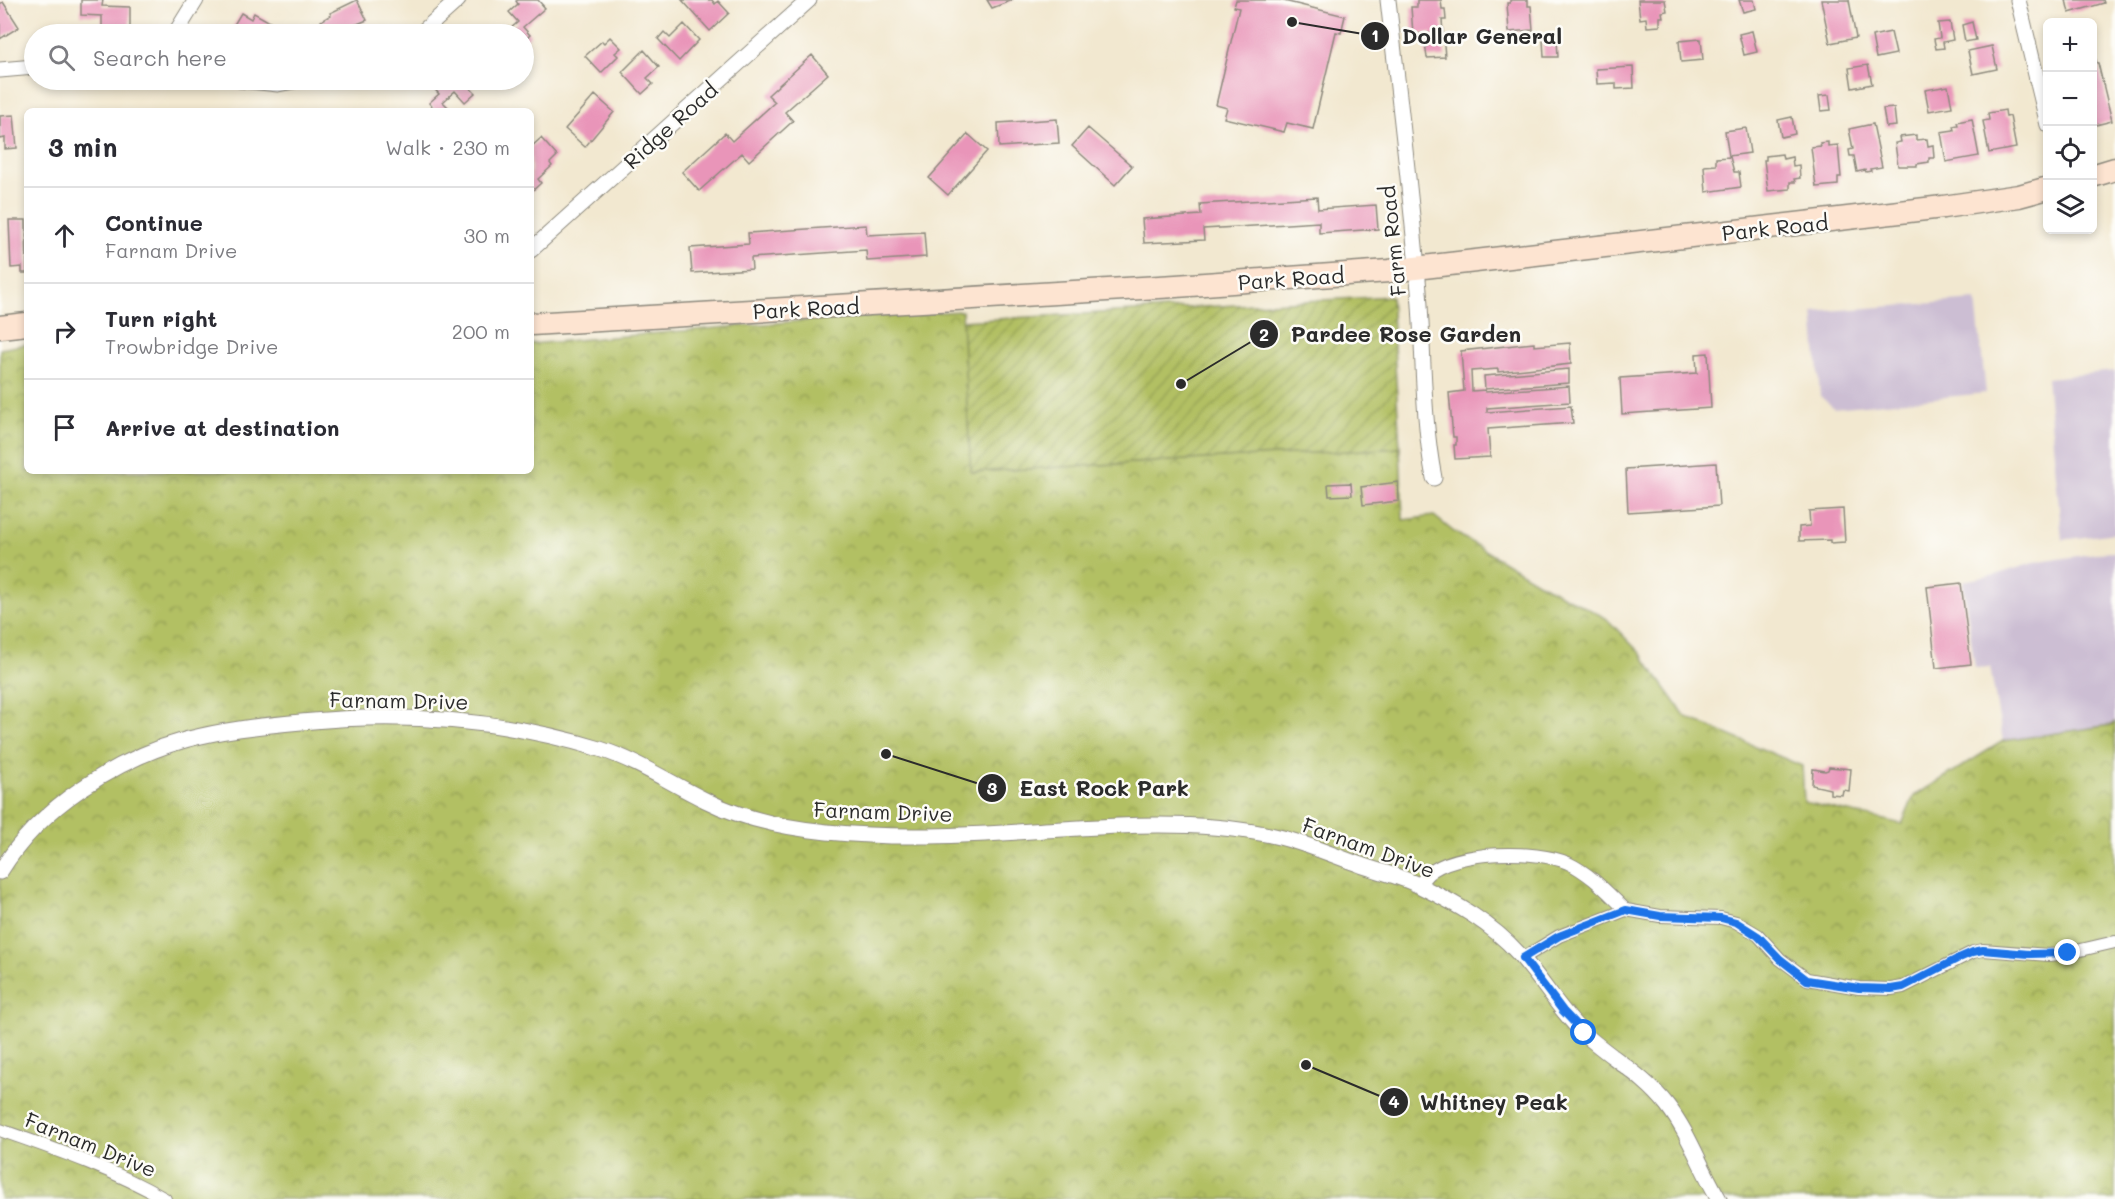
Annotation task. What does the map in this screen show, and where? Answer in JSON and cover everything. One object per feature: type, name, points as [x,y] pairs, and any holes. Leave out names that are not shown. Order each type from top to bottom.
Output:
[{"type":"main road","points":[[2097,174],[2115,169]]},
{"type":"main road","name":"Park Road","points":[[534,324],[1176,286],[1417,268],[1922,210],[2000,199],[2043,189]]},
{"type":"main road","points":[[0,327],[24,324]]},
{"type":"street","points":[[182,24],[196,0]]},
{"type":"street","points":[[431,24],[458,0]]},
{"type":"street","name":"Farm Road","points":[[1388,0],[1417,268],[1429,454],[1434,478]]},
{"type":"street","points":[[2018,0],[2043,104]]},
{"type":"street","name":"Ridge Road","points":[[534,247],[800,3]]},
{"type":"street","points":[[0,70],[24,69]]},
{"type":"street","name":"Farnam Drive","points":[[0,872],[25,837],[60,803],[110,770],[156,748],[190,738],[252,727],[321,720],[401,717],[437,718],[490,724],[592,747],[627,758],[728,810],[794,828],[831,833],[890,836],[972,835],[1132,825],[1191,826],[1244,831],[1287,839],[1419,885],[1482,921],[1503,937],[1523,958],[1563,1011],[1584,1033],[1636,1073],[1662,1099],[1683,1130],[1719,1199]]},
{"type":"street","points":[[1419,885],[1429,873],[1457,860],[1508,854],[1544,857],[1557,859],[1585,872],[1626,910]]},
{"type":"street","points":[[1523,958],[1559,936],[1626,910],[1660,916],[1721,918],[1736,922],[1758,936],[1780,959],[1807,980],[1859,988],[1903,987],[1973,952],[1983,950],[2049,955],[2115,942]]},
{"type":"street","name":"Farnam Drive","points":[[0,1130],[89,1162],[165,1199]]},
{"type":"shaded area","points":[[1976,300],[1986,393],[1834,408],[1820,396],[1813,312]]},
{"type":"shaded area","points":[[2115,371],[2115,533],[2062,540],[2047,378]]},
{"type":"shaded area","points":[[2115,552],[2115,722],[2111,725],[2003,741],[1990,667],[1975,668],[1963,581],[1995,575],[2033,563]]},
{"type":"green space","points":[[1391,296],[1400,448],[971,472],[962,321]]},
{"type":"green space","points":[[962,311],[972,472],[1400,448],[1403,520],[1434,516],[1454,532],[1539,583],[1606,618],[1640,653],[1686,717],[1802,766],[1804,802],[1902,824],[1914,796],[2003,741],[2111,725],[2115,722],[2115,1199],[0,1199],[0,349],[24,345],[24,474],[534,474],[534,344],[846,317]]},
{"type":"building","points":[[81,0],[103,0],[102,6],[130,7],[130,24],[102,24],[102,16],[81,15]]},
{"type":"building","points":[[357,0],[367,20],[357,24],[323,24],[321,21],[331,15],[330,13]]},
{"type":"building","points":[[538,0],[545,8],[526,24],[516,24],[518,22],[509,12],[518,4],[516,1]]},
{"type":"building","points":[[682,0],[712,0],[715,4],[718,1],[729,13],[710,31]]},
{"type":"building","points":[[987,0],[1013,0],[992,8]]},
{"type":"building","points":[[1236,0],[1280,0],[1345,16],[1341,33],[1336,32],[1313,129],[1287,123],[1284,132],[1224,118],[1227,108],[1216,105],[1239,8],[1234,7]]},
{"type":"building","points":[[1417,0],[1441,0],[1446,20],[1442,20],[1445,57],[1427,58],[1425,42],[1431,41],[1431,33],[1413,34],[1411,7],[1417,7]]},
{"type":"building","points":[[1510,0],[1528,0],[1528,6],[1531,6],[1533,30],[1509,32],[1507,3],[1510,3]]},
{"type":"building","points":[[1638,0],[1665,0],[1667,11],[1662,12],[1660,26],[1647,27],[1646,18],[1640,19]]},
{"type":"building","points":[[1739,0],[1754,0],[1756,9],[1743,12]]},
{"type":"building","points":[[1821,0],[1849,0],[1856,38],[1830,43]]},
{"type":"building","points":[[2066,0],[2103,0],[2104,3],[2069,13]]},
{"type":"building","points":[[3,2],[19,27],[0,39],[0,4]]},
{"type":"building","points":[[241,13],[251,19],[254,13],[270,22],[269,24],[234,24]]},
{"type":"building","points":[[1950,22],[1953,40],[1943,42],[1944,48],[1936,49],[1934,39],[1940,38],[1938,23]]},
{"type":"building","points":[[1972,22],[1976,40],[1965,42],[1962,25]]},
{"type":"building","points":[[684,24],[699,40],[679,61],[658,39],[664,32],[670,38]]},
{"type":"building","points":[[1752,31],[1757,52],[1744,55],[1739,34]]},
{"type":"building","points":[[1891,32],[1896,54],[1876,58],[1872,36]]},
{"type":"building","points":[[610,37],[621,48],[615,53],[618,56],[601,73],[585,56]]},
{"type":"building","points":[[1557,39],[1558,57],[1544,57],[1543,40]]},
{"type":"building","points":[[1701,39],[1703,60],[1681,62],[1679,41]]},
{"type":"building","points":[[1992,46],[1997,69],[1973,74],[1968,51]]},
{"type":"building","points":[[644,50],[659,67],[647,78],[653,84],[642,94],[622,72]]},
{"type":"building","points":[[812,55],[828,74],[785,112],[793,121],[749,161],[742,153],[699,191],[682,172],[725,133],[732,141],[775,102],[768,95]]},
{"type":"building","points":[[2097,63],[2098,63],[2112,121],[2097,125]]},
{"type":"building","points":[[1868,65],[1872,84],[1852,88],[1849,68]]},
{"type":"building","points":[[1633,67],[1634,88],[1616,89],[1616,83],[1597,84],[1596,69]]},
{"type":"building","points":[[1948,86],[1952,107],[1929,111],[1925,90]]},
{"type":"building","points":[[435,90],[472,90],[475,93],[465,102],[455,91],[443,102],[449,108],[433,108],[429,103],[439,94]]},
{"type":"building","points":[[595,95],[614,112],[585,147],[565,129]]},
{"type":"building","points":[[1829,95],[1831,110],[1821,111],[1819,96]]},
{"type":"building","points":[[1894,108],[1896,126],[1886,127],[1883,109]]},
{"type":"building","points":[[2005,110],[2006,117],[2010,116],[2016,148],[1989,153],[1983,121],[1989,120],[1988,113]]},
{"type":"building","points":[[14,115],[17,148],[5,149],[5,138],[0,139],[0,116]]},
{"type":"building","points":[[1792,117],[1795,134],[1781,137],[1778,120]]},
{"type":"building","points":[[1057,119],[1059,143],[999,147],[998,123]]},
{"type":"building","points":[[1972,119],[1979,156],[1946,162],[1941,132],[1954,130],[1953,126],[1958,125],[1957,122]]},
{"type":"building","points":[[1873,124],[1882,167],[1857,172],[1854,156],[1850,156],[1849,150],[1853,149],[1849,129]]},
{"type":"building","points":[[1088,128],[1132,166],[1115,185],[1072,146]]},
{"type":"building","points":[[1746,128],[1750,153],[1729,156],[1725,131]]},
{"type":"building","points":[[968,134],[987,151],[948,195],[929,178]]},
{"type":"building","points":[[1916,135],[1916,140],[1927,139],[1928,146],[1933,145],[1934,158],[1929,158],[1929,162],[1917,164],[1917,166],[1898,166],[1895,143],[1901,142],[1900,137]]},
{"type":"building","points":[[541,138],[557,156],[550,163],[552,166],[538,179],[541,183],[534,189],[534,144]]},
{"type":"building","points":[[1828,142],[1828,146],[1838,145],[1841,177],[1838,177],[1838,185],[1816,187],[1811,147],[1821,146],[1820,143]]},
{"type":"building","points":[[1782,154],[1783,159],[1792,157],[1793,166],[1799,165],[1800,178],[1794,179],[1795,182],[1790,182],[1790,189],[1768,191],[1764,160],[1766,156]]},
{"type":"building","points":[[1730,157],[1734,172],[1739,172],[1741,187],[1706,192],[1704,166],[1716,165],[1716,158]]},
{"type":"building","points":[[1317,197],[1318,209],[1376,205],[1378,229],[1319,233],[1319,222],[1203,229],[1204,240],[1144,243],[1142,219],[1201,215],[1200,204]]},
{"type":"building","points":[[9,220],[24,220],[24,273],[22,273],[22,267],[11,268]]},
{"type":"building","points":[[866,225],[867,235],[924,232],[926,257],[867,261],[866,250],[751,258],[752,269],[692,273],[690,248],[749,244],[748,233]]},
{"type":"building","points":[[1534,343],[1534,346],[1570,343],[1571,364],[1498,372],[1498,369],[1471,371],[1472,391],[1569,386],[1570,402],[1487,408],[1487,412],[1571,406],[1573,423],[1488,429],[1490,457],[1455,459],[1456,437],[1453,437],[1449,393],[1464,391],[1461,351]]},
{"type":"building","points":[[1708,353],[1711,408],[1622,414],[1620,378],[1697,373],[1696,354]]},
{"type":"building","points":[[1569,369],[1569,383],[1485,389],[1484,376]]},
{"type":"building","points":[[1716,463],[1719,506],[1628,512],[1626,469]]},
{"type":"building","points":[[1398,482],[1399,501],[1363,505],[1361,487]]},
{"type":"building","points":[[1351,483],[1352,495],[1329,496],[1328,484]]},
{"type":"building","points":[[1843,509],[1845,542],[1799,541],[1799,527],[1810,526],[1809,511]]},
{"type":"building","points":[[1961,583],[1971,664],[1936,668],[1927,587]]},
{"type":"building","points":[[1829,767],[1851,769],[1849,791],[1843,790],[1842,795],[1830,794],[1830,789],[1812,785],[1813,769],[1825,771]]},
{"type":"place","name":"Dollar General","points":[[1292,22]]},
{"type":"place","name":"Pardee Rose Garden","points":[[1181,384]]},
{"type":"place","name":"East Rock Park","points":[[886,754]]},
{"type":"place","name":"Whitney Peak","points":[[1306,1065]]},
{"type":"route","points":[[1584,1033],[1563,1011],[1523,958],[1559,936],[1626,910],[1660,916],[1721,918],[1736,922],[1758,936],[1800,976],[1807,980],[1838,986],[1891,989],[1903,987],[1959,958],[1983,950],[2049,955],[2068,953]]}]
